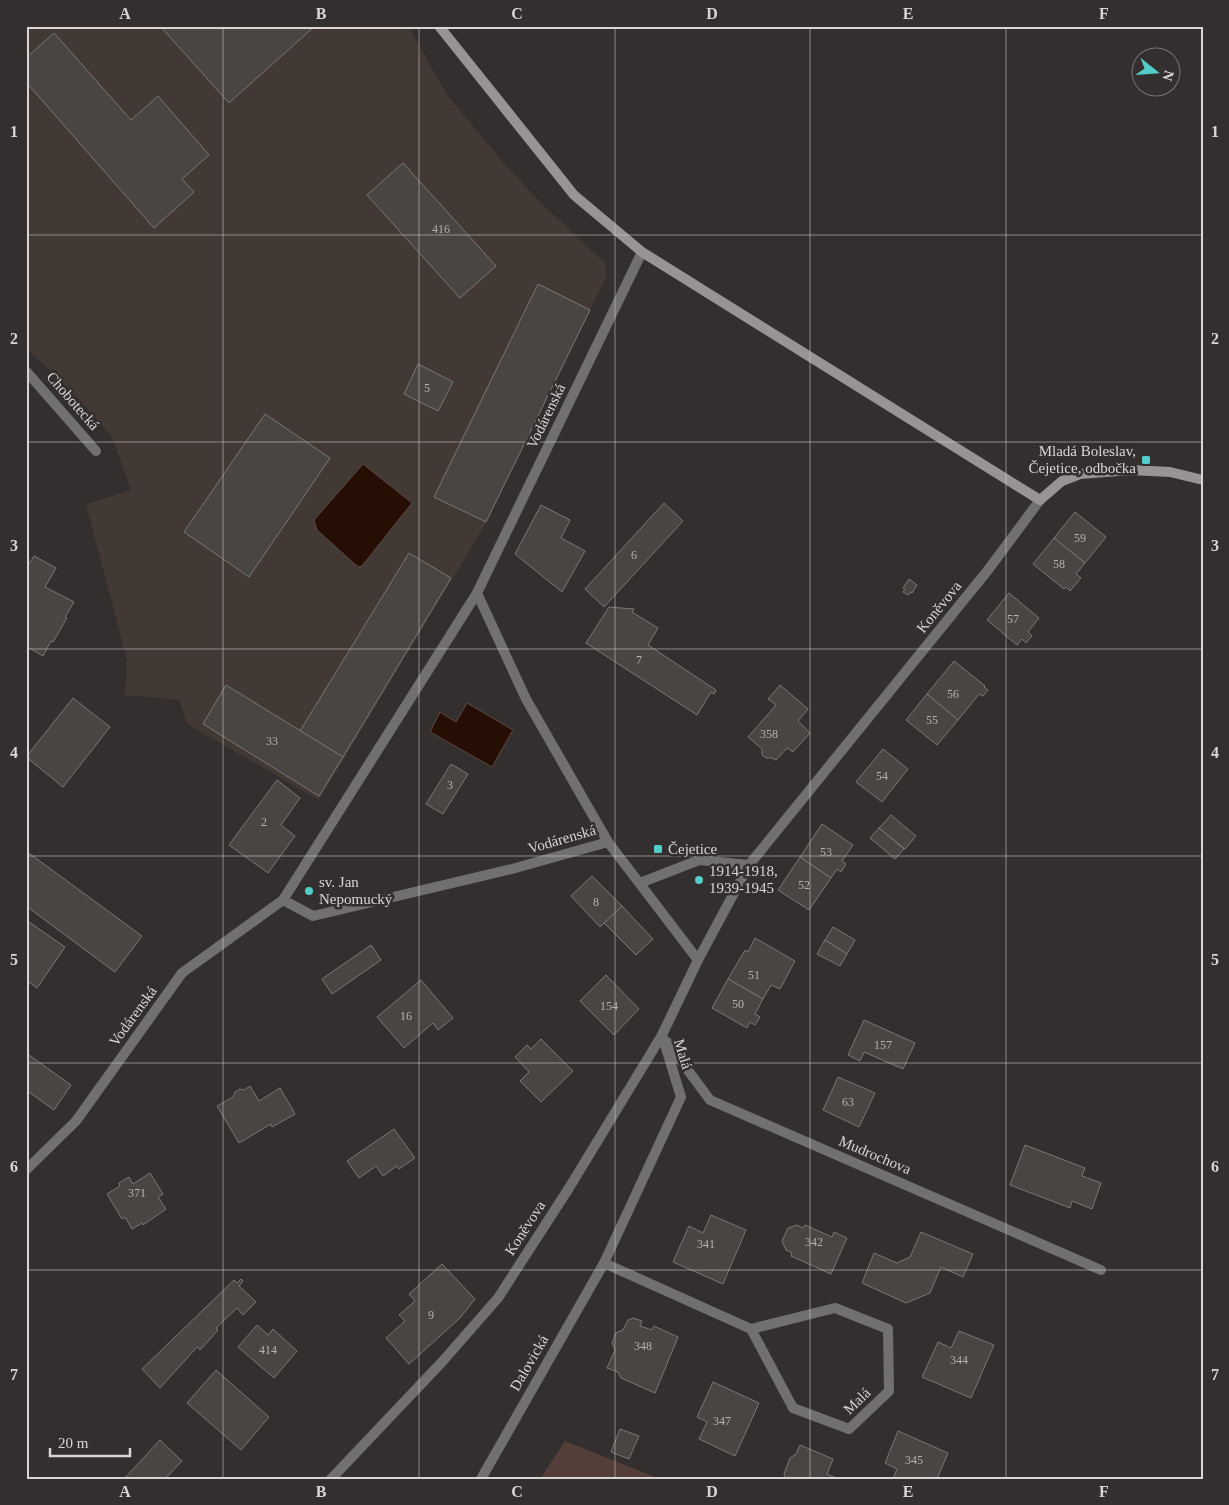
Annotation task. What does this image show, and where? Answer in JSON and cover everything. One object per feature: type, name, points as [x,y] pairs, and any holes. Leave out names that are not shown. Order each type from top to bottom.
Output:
[{"type":"street","points":[[439,26],[574,195],[642,252],[1040,500]]},
{"type":"street","name":"Vodárenská","points":[[26,1170],[76,1121],[182,973],[283,900],[477,593],[642,252]]},
{"type":"street","name":"Chobotecká","points":[[26,371],[96,451]]},
{"type":"street","name":"Koněvova","points":[[331,1479],[429,1376],[498,1298],[569,1188],[662,1035],[698,960],[749,865],[988,570],[1040,500],[1062,481],[1080,474],[1131,470],[1170,472],[1203,480]]},
{"type":"street","name":"Vodárenská","points":[[283,900],[313,916],[512,869],[608,842],[526,699],[477,593]]},
{"type":"street","points":[[608,842],[698,960]]},
{"type":"street","points":[[640,884],[699,860],[749,865]]},
{"type":"street","name":"Malá","points":[[604,1263],[681,1097],[662,1035]]},
{"type":"street","name":"Mudrochova","points":[[662,1035],[710,1100],[1101,1270]]},
{"type":"street","points":[[604,1263],[751,1329]]},
{"type":"street","name":"Dalovická","points":[[480,1479],[604,1263]]},
{"type":"street","name":"Malá","points":[[835,1308],[888,1329],[889,1391],[849,1429],[793,1408],[751,1329],[835,1308]]},
{"type":"shaded area","points":[[26,26],[408,26],[447,95],[509,169],[543,205],[604,262],[607,275],[486,523],[319,800],[187,724],[179,700],[125,695],[127,660],[86,504],[131,490],[112,437],[78,398],[26,348]]},
{"type":"shaded area","points":[[363,464],[412,503],[362,566],[358,567],[317,530],[314,520]]},
{"type":"shaded area","points":[[467,703],[513,730],[492,767],[430,732],[440,712],[456,722]]},
{"type":"shaded area","points":[[565,1441],[660,1479],[540,1479]]},
{"type":"building","points":[[160,26],[315,26],[229,103]]},
{"type":"building","points":[[54,33],[131,120],[158,96],[209,155],[182,179],[194,192],[154,228],[26,82],[26,58]]},
{"type":"building","points":[[403,163],[496,266],[460,298],[367,195]]},
{"type":"building","points":[[538,284],[590,310],[486,522],[434,497]]},
{"type":"building","points":[[418,364],[453,382],[438,411],[404,394]]},
{"type":"building","points":[[265,414],[330,458],[249,577],[184,532]]},
{"type":"building","points":[[664,503],[683,521],[604,607],[585,589]]},
{"type":"building","points":[[541,505],[570,520],[561,538],[585,551],[562,592],[515,554]]},
{"type":"building","points":[[1075,512],[1106,537],[1085,563],[1054,538]]},
{"type":"building","points":[[1054,538],[1085,563],[1076,574],[1081,578],[1070,591],[1066,587],[1064,589],[1033,564]]},
{"type":"building","points":[[409,553],[451,578],[343,757],[300,731]]},
{"type":"building","points":[[34,556],[56,568],[45,587],[74,602],[65,617],[67,618],[43,656],[26,646],[26,569]]},
{"type":"building","points":[[909,579],[917,585],[912,593],[910,592],[908,595],[903,592],[905,589],[903,588]]},
{"type":"building","points":[[1009,593],[1039,618],[1028,632],[1032,636],[1026,643],[1022,639],[1017,645],[987,620]]},
{"type":"building","points":[[609,607],[634,609],[632,612],[658,628],[648,645],[716,690],[714,694],[711,692],[697,715],[586,643]]},
{"type":"building","points":[[954,661],[988,690],[983,696],[979,694],[958,720],[927,694]]},
{"type":"building","points":[[226,685],[343,757],[319,796],[203,724]]},
{"type":"building","points":[[780,685],[808,709],[798,721],[810,733],[793,752],[787,748],[776,760],[762,755],[762,749],[748,737],[776,705],[768,699]]},
{"type":"building","points":[[927,694],[958,720],[937,745],[906,720]]},
{"type":"building","points":[[73,698],[110,727],[63,787],[26,757]]},
{"type":"building","points":[[883,749],[908,769],[882,802],[856,782]]},
{"type":"building","points":[[451,764],[468,774],[443,814],[426,804]]},
{"type":"building","points":[[277,780],[300,798],[281,825],[295,836],[268,873],[229,845]]},
{"type":"building","points":[[891,815],[916,836],[905,849],[879,828]]},
{"type":"building","points":[[822,824],[853,845],[842,861],[846,864],[841,872],[837,869],[831,878],[800,857]]},
{"type":"building","points":[[879,828],[904,849],[895,859],[870,838]]},
{"type":"building","points":[[26,851],[142,936],[115,972],[26,906]]},
{"type":"building","points":[[800,857],[831,878],[809,910],[778,890]]},
{"type":"building","points":[[592,876],[622,906],[600,927],[571,896]]},
{"type":"building","points":[[622,906],[653,939],[636,955],[604,923]]},
{"type":"building","points":[[26,920],[65,947],[37,988],[26,980]]},
{"type":"building","points":[[833,927],[855,940],[847,954],[825,940]]},
{"type":"building","points":[[755,938],[795,961],[780,989],[771,985],[763,999],[728,979],[745,950],[748,952]]},
{"type":"building","points":[[825,940],[847,954],[840,966],[817,954]]},
{"type":"building","points":[[371,945],[381,960],[332,994],[322,979]]},
{"type":"building","points":[[606,975],[639,1009],[614,1035],[580,1001]]},
{"type":"building","points":[[728,979],[763,999],[755,1014],[760,1017],[755,1025],[750,1022],[747,1028],[712,1008]]},
{"type":"building","points":[[421,980],[453,1018],[438,1030],[433,1023],[404,1048],[377,1017]]},
{"type":"building","points":[[864,1020],[915,1043],[903,1069],[864,1052],[860,1061],[848,1055]]},
{"type":"building","points":[[541,1039],[573,1071],[541,1102],[520,1081],[529,1072],[515,1057],[527,1045],[531,1049]]},
{"type":"building","points":[[26,1053],[71,1085],[54,1110],[26,1090]]},
{"type":"building","points":[[838,1077],[875,1093],[859,1127],[823,1110]]},
{"type":"building","points":[[250,1086],[259,1101],[280,1088],[295,1114],[272,1127],[271,1124],[239,1143],[217,1106],[233,1097],[235,1092]]},
{"type":"building","points":[[394,1129],[415,1158],[399,1169],[397,1166],[383,1176],[376,1166],[359,1178],[347,1161]]},
{"type":"building","points":[[1025,1145],[1085,1168],[1082,1176],[1101,1183],[1092,1209],[1072,1201],[1070,1208],[1010,1185]]},
{"type":"building","points":[[150,1173],[163,1194],[158,1197],[166,1209],[143,1225],[142,1223],[132,1229],[125,1217],[122,1219],[107,1194],[120,1186],[119,1183],[129,1177],[133,1184]]},
{"type":"building","points":[[711,1215],[746,1230],[723,1284],[673,1262],[689,1226],[703,1233]]},
{"type":"building","points":[[797,1225],[803,1228],[805,1225],[832,1237],[834,1232],[847,1238],[831,1274],[791,1256],[792,1253],[786,1250],[782,1241],[788,1228]]},
{"type":"building","points":[[921,1232],[973,1254],[963,1277],[941,1267],[930,1293],[906,1303],[862,1283],[874,1253],[897,1263],[910,1257]]},
{"type":"building","points":[[442,1264],[475,1299],[460,1318],[409,1364],[386,1338],[405,1321],[399,1315],[415,1301],[409,1294]]},
{"type":"building","points":[[241,1279],[243,1281],[239,1286],[256,1302],[243,1315],[237,1308],[216,1328],[218,1330],[200,1350],[197,1347],[160,1388],[142,1369],[234,1280],[237,1283]]},
{"type":"building","points":[[633,1318],[642,1321],[640,1326],[652,1330],[654,1326],[678,1337],[655,1393],[621,1378],[618,1372],[607,1368],[615,1350],[612,1343],[616,1333],[623,1330],[628,1320]]},
{"type":"building","points":[[257,1325],[268,1335],[273,1329],[297,1351],[274,1378],[238,1347]]},
{"type":"building","points":[[959,1331],[994,1345],[971,1398],[922,1377],[938,1342],[951,1348]]},
{"type":"building","points":[[216,1370],[269,1417],[241,1450],[187,1403]]},
{"type":"building","points":[[713,1382],[759,1403],[735,1456],[699,1439],[707,1422],[697,1417]]},
{"type":"building","points":[[620,1429],[639,1436],[629,1459],[611,1452]]},
{"type":"building","points":[[898,1431],[948,1453],[937,1479],[893,1479],[897,1469],[885,1463]]},
{"type":"building","points":[[160,1440],[182,1461],[165,1479],[124,1479]]},
{"type":"building","points":[[800,1445],[833,1459],[827,1474],[838,1479],[785,1479],[784,1474],[790,1458],[796,1454]]},
{"type":"place","name":"Mladá Boleslav, Čejetice, odbočka","points":[[1146,460]]},
{"type":"place","name":"Čejetice","points":[[658,849]]},
{"type":"place","name":"1914-1918, 1939-1945","points":[[699,880]]},
{"type":"place","name":"sv. Jan Nepomucký","points":[[309,891]]}]
